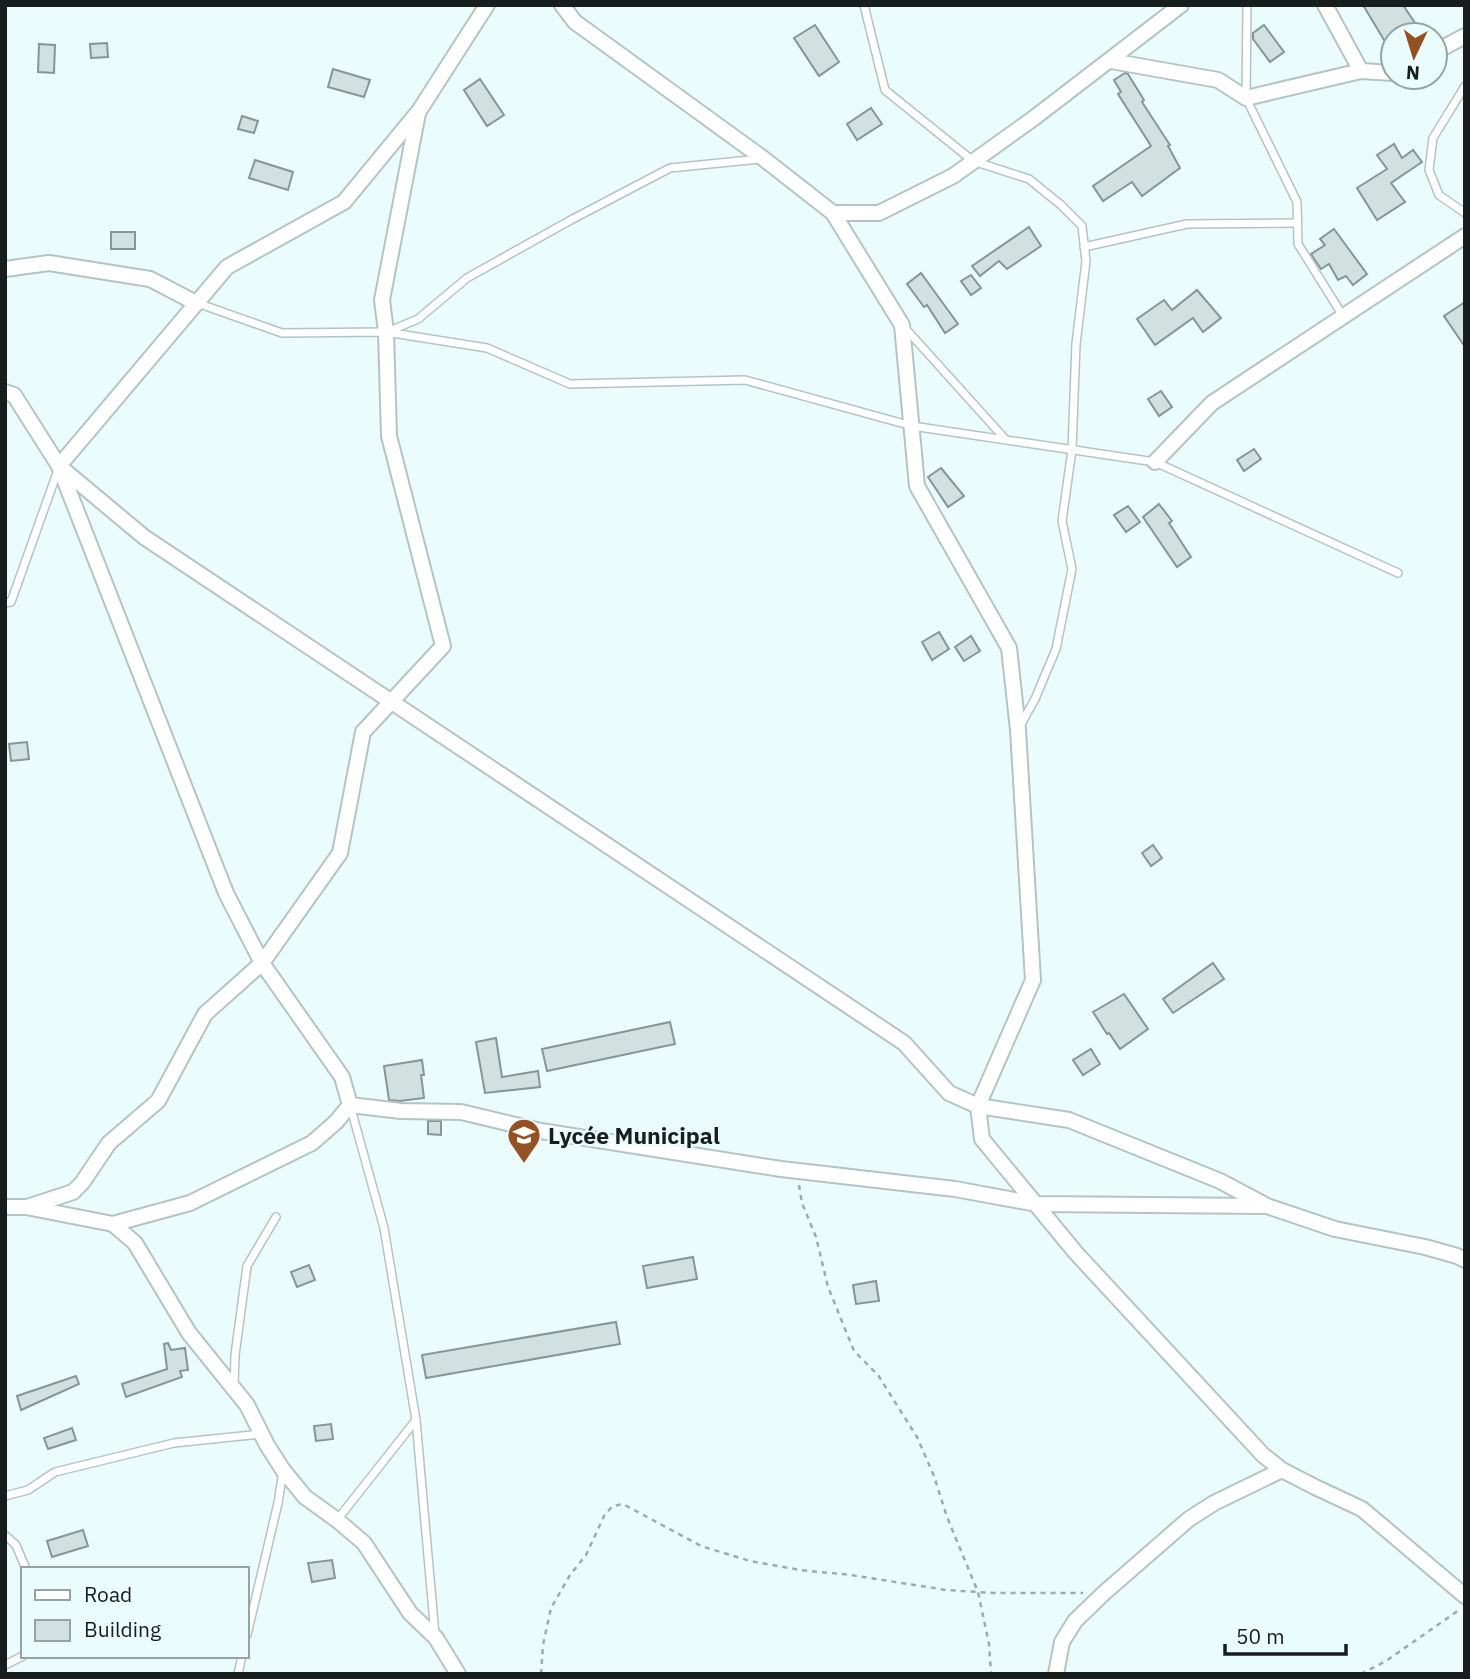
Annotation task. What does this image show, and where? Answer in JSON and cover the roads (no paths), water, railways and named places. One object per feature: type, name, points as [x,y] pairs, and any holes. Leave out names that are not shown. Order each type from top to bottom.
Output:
[{"type":"street","points":[[59,466],[227,268],[344,202],[419,111],[488,5]]},
{"type":"street","points":[[562,5],[575,22],[764,159],[833,213],[902,325],[918,486],[1009,648],[1018,730],[1033,980],[978,1106],[982,1139],[1076,1253],[1263,1455],[1282,1469],[1362,1509],[1465,1596]]},
{"type":"street","points":[[833,213],[879,213],[953,176],[1111,61],[1181,5]]},
{"type":"street","points":[[1325,5],[1361,71]]},
{"type":"street","points":[[1449,45],[1465,36]]},
{"type":"street","points":[[1111,61],[1218,80],[1246,98],[1361,71],[1379,73]]},
{"type":"street","points":[[26,1207],[72,1192],[82,1183],[109,1143],[158,1101],[205,1014],[262,963],[340,853],[363,732],[443,646],[389,436],[386,332],[382,300],[419,111]]},
{"type":"street","points":[[1155,462],[1212,403],[1465,236]]},
{"type":"street","points":[[5,269],[49,263],[150,279],[197,303]]},
{"type":"street","points":[[5,392],[14,395],[59,466],[226,894],[262,963],[342,1077],[350,1104]]},
{"type":"street","points":[[59,466],[144,537],[904,1043],[950,1093],[978,1106],[1069,1120],[1220,1181],[1267,1206],[1335,1229],[1425,1247],[1465,1260]]},
{"type":"street","points":[[350,1104],[401,1111],[461,1112],[541,1131],[796,1171],[955,1189],[1037,1204],[1267,1206]]},
{"type":"street","points":[[5,1207],[26,1207],[113,1224],[190,1203],[312,1143],[336,1122],[350,1104]]},
{"type":"street","points":[[113,1224],[135,1243],[189,1333],[247,1405],[283,1470],[305,1497],[364,1543],[410,1614],[436,1639],[458,1674]]},
{"type":"street","points":[[1056,1674],[1062,1642],[1075,1620],[1104,1593],[1189,1519],[1214,1503],[1282,1469]]},
{"type":"lane","points":[[864,5],[885,90],[973,161],[1029,179],[1062,205],[1082,226],[1086,261],[1076,344],[1072,450],[1062,521],[1072,569],[1056,649],[1035,699],[1018,730]]},
{"type":"lane","points":[[1247,5],[1246,98],[1297,202],[1298,244],[1344,318]]},
{"type":"lane","points":[[1465,86],[1433,138],[1429,170],[1439,195],[1465,213]]},
{"type":"lane","points":[[386,332],[418,319],[467,278],[569,220],[670,168],[764,159]]},
{"type":"lane","points":[[1084,247],[1187,224],[1297,223]]},
{"type":"lane","points":[[197,303],[282,333],[386,332],[487,348],[570,384],[746,380],[912,426],[1155,462],[1398,573]]},
{"type":"lane","points":[[902,325],[1006,440]]},
{"type":"lane","points":[[5,603],[11,602],[59,466]]},
{"type":"lane","points":[[350,1104],[384,1228],[416,1420],[436,1639]]},
{"type":"lane","points":[[234,1388],[234,1355],[247,1266],[276,1217]]},
{"type":"lane","points":[[337,1520],[416,1420]]},
{"type":"lane","points":[[5,1496],[28,1490],[55,1472],[174,1443],[261,1434]]},
{"type":"lane","points":[[248,1631],[278,1503],[283,1470]]},
{"type":"lane","points":[[5,1535],[16,1545],[25,1567]]},
{"type":"lane","points":[[5,1665],[21,1657]]},
{"type":"place","name":"Lycée Municipal","points":[[524,1165]]}]
